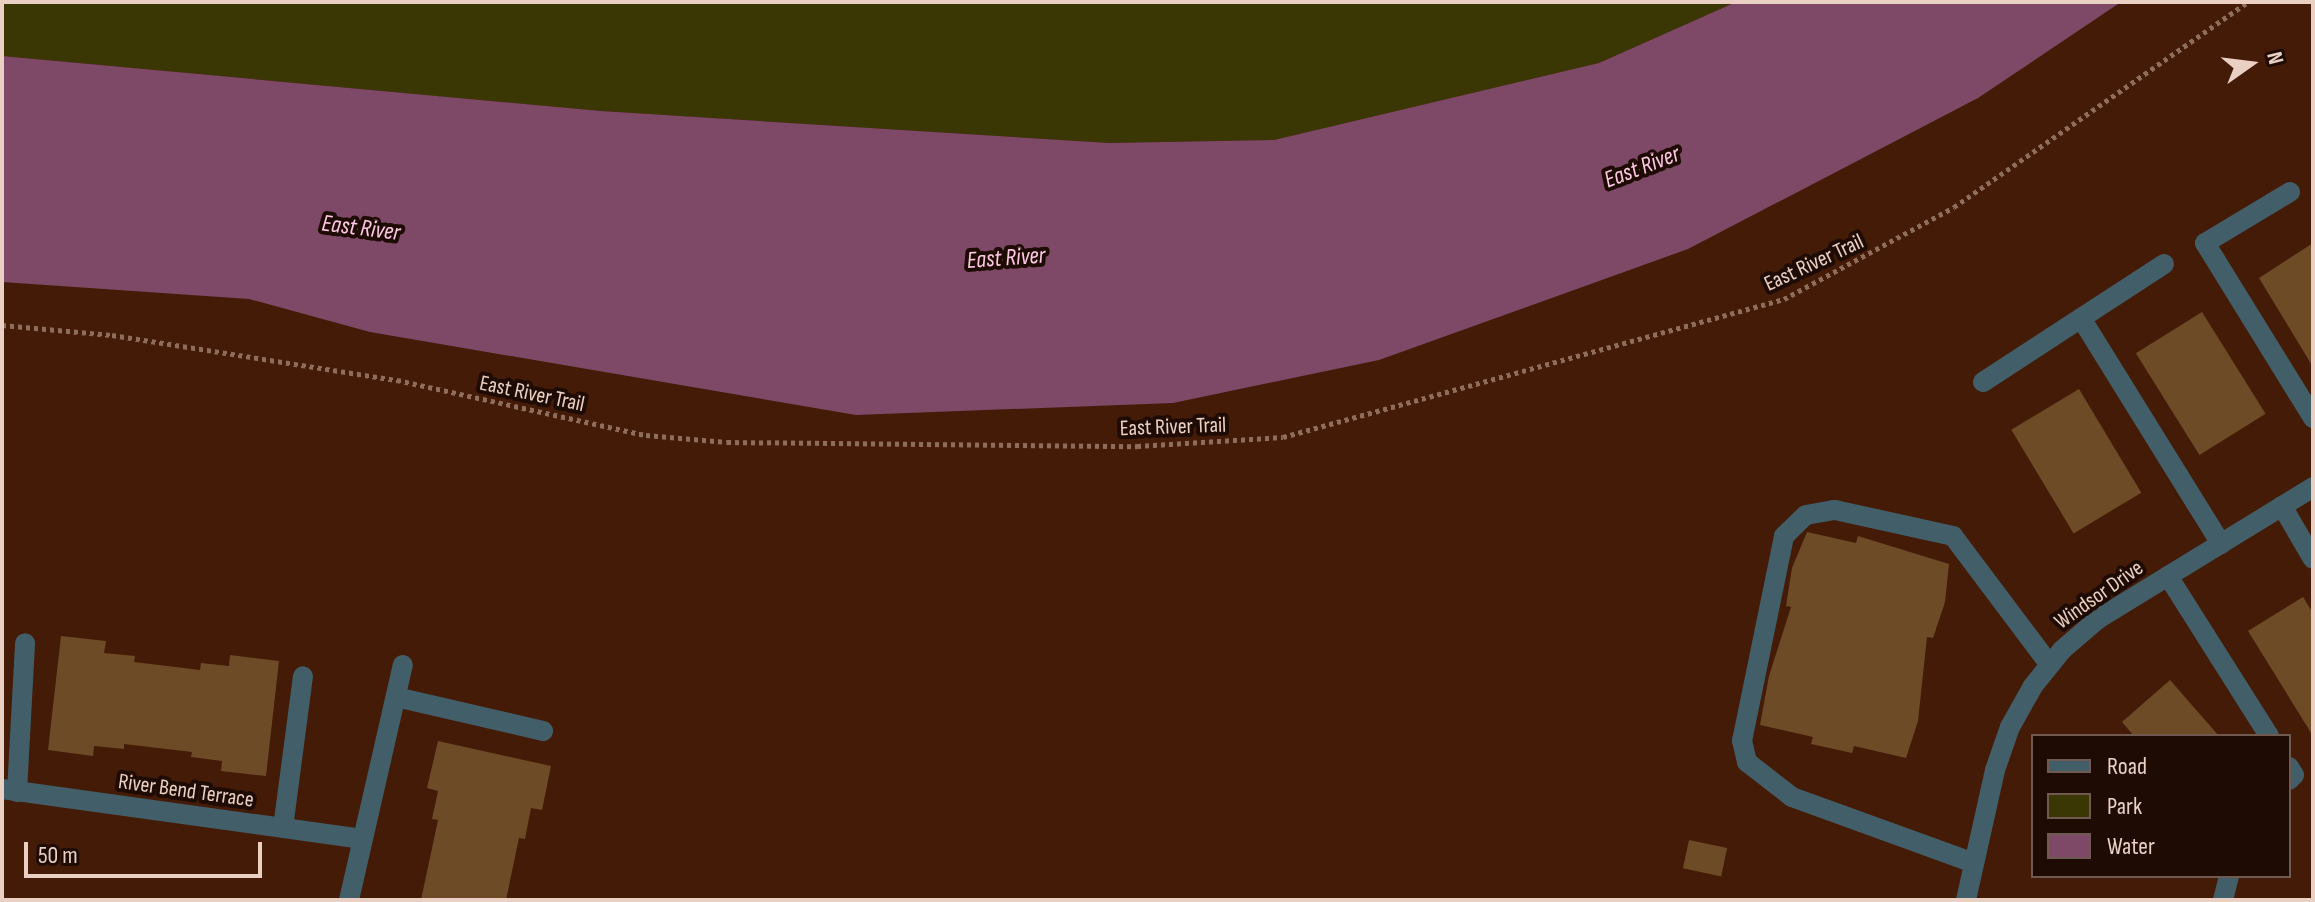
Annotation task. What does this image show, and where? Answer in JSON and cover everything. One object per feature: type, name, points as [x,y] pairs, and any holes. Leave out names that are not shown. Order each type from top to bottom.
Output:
[{"type":"street","points":[[2290,192],[2205,243],[2313,418]]},
{"type":"street","points":[[1983,382],[2164,264]]},
{"type":"street","points":[[2081,318],[2221,544]]},
{"type":"street","name":"Windsor Drive","points":[[1966,900],[1995,770],[2010,727],[2050,665],[2098,619],[2313,487]]},
{"type":"street","points":[[2282,506],[2313,559]]},
{"type":"street","points":[[1974,863],[1792,797],[1747,762],[1742,741],[1784,536],[1806,515],[1835,510],[1953,536],[2050,665]]},
{"type":"street","points":[[2168,576],[2268,734]]},
{"type":"street","points":[[9,790],[25,643]]},
{"type":"street","points":[[349,900],[403,665]]},
{"type":"street","points":[[283,828],[303,676]]},
{"type":"street","points":[[396,697],[543,731]]},
{"type":"street","name":"River Bend Terrace","points":[[9,790],[363,839]]},
{"type":"street","points":[[2223,900],[2228,878]]},
{"type":"path","name":"East River Trail","points":[[2,325],[112,335],[383,378],[646,435],[727,442],[1121,446],[1283,437],[1784,299],[1954,207],[2248,2]]},
{"type":"green space","points":[[2,2],[1736,2],[1599,63],[1274,140],[1109,143],[601,111],[2,56]]},
{"type":"water","name":"East River","points":[[1736,2],[2121,2],[1978,98],[1688,249],[1379,360],[1173,403],[856,415],[370,332],[249,299],[2,282],[2,56],[601,111],[1109,143],[1274,140],[1599,63]]},
{"type":"building","points":[[2313,243],[2313,367],[2259,278]]},
{"type":"building","points":[[2202,312],[2266,414],[2199,455],[2136,353]]},
{"type":"building","points":[[2079,389],[2141,493],[2074,533],[2011,430]]},
{"type":"building","points":[[1807,532],[1856,543],[1858,536],[1949,564],[1945,602],[1933,638],[1927,637],[1918,721],[1906,758],[1854,746],[1852,753],[1811,744],[1813,737],[1760,725],[1769,676],[1791,607],[1786,606],[1792,568]]},
{"type":"building","points":[[2303,597],[2313,613],[2313,736],[2248,631]]},
{"type":"building","points":[[61,636],[106,641],[104,653],[135,656],[134,662],[200,670],[201,663],[229,666],[230,655],[279,661],[266,776],[221,771],[222,761],[191,757],[192,752],[124,744],[124,749],[94,746],[93,756],[48,750]]},
{"type":"building","points":[[2170,680],[2217,734],[2132,734],[2122,722]]},
{"type":"building","points":[[438,741],[551,766],[542,810],[531,808],[525,839],[519,838],[506,900],[421,900],[438,820],[432,819],[438,791],[427,788]]},
{"type":"building","points":[[1689,840],[1727,848],[1721,876],[1683,868]]}]
